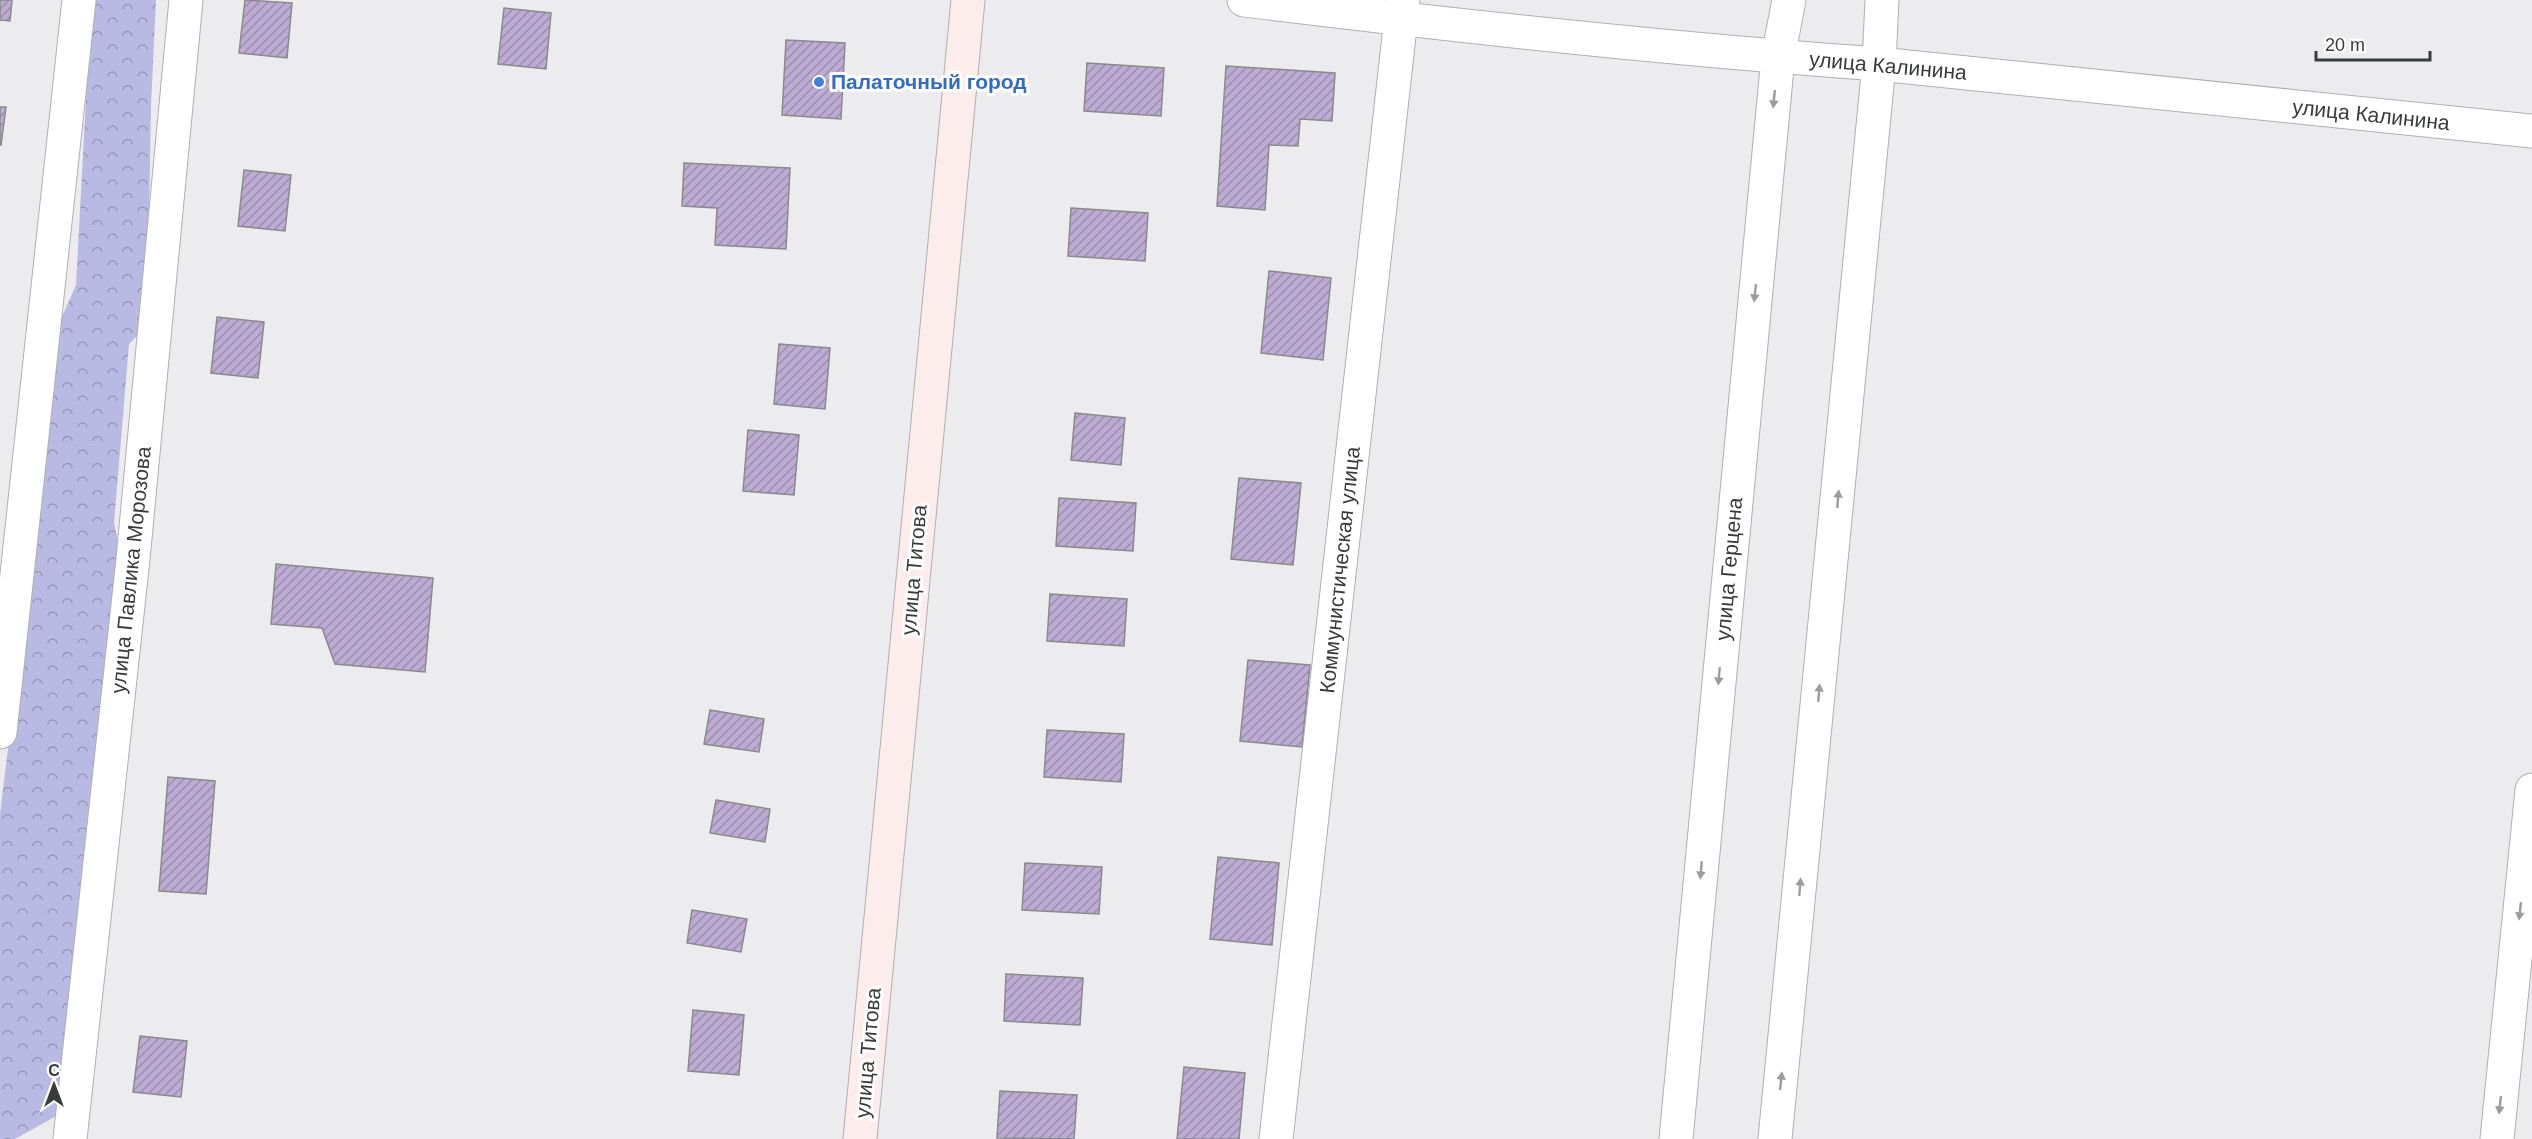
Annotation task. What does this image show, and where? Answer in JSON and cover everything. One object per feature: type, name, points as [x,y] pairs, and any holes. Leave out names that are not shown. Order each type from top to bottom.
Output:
[{"type":"main road","name":"улица Титова","points":[[860,1139],[968,0]]},
{"type":"street","points":[[0,732],[79,0]]},
{"type":"street","name":"улица Павлика Морозова","points":[[70,1139],[132,571],[186,0]]},
{"type":"street","name":"улица Калинина","points":[[1244,0],[1402,10],[1778,57],[1879,64],[2532,131]]},
{"type":"street","name":"улица Герцена","points":[[1676,1139],[1778,57],[1789,0]]},
{"type":"street","points":[[1775,1139],[1879,64],[1882,0]]},
{"type":"street","name":"Коммунистическая улица","points":[[1276,1139],[1402,10]]},
{"type":"street","points":[[2497,1139],[2532,790]]},
{"type":"green space","points":[[95,0],[156,0],[151,106],[147,326],[129,344],[114,523],[120,551],[58,1115],[15,1139],[0,1139],[0,814],[61,319],[76,285],[89,42]]},
{"type":"building","points":[[0,0],[12,0],[10,21],[0,20]]},
{"type":"building","points":[[245,0],[292,3],[287,58],[239,53]]},
{"type":"building","points":[[504,8],[551,13],[546,69],[498,64]]},
{"type":"building","points":[[786,40],[845,43],[841,119],[782,115]]},
{"type":"building","points":[[1087,63],[1164,68],[1161,116],[1084,111]]},
{"type":"building","points":[[1226,66],[1335,73],[1332,121],[1300,119],[1298,146],[1269,145],[1265,210],[1217,206]]},
{"type":"building","points":[[0,107],[6,107],[1,145],[0,145]]},
{"type":"building","points":[[684,163],[790,168],[786,249],[715,245],[717,208],[682,206]]},
{"type":"building","points":[[244,170],[291,175],[285,231],[238,226]]},
{"type":"building","points":[[1071,208],[1148,213],[1145,261],[1068,256]]},
{"type":"building","points":[[1269,271],[1331,278],[1323,360],[1261,353]]},
{"type":"building","points":[[217,317],[264,322],[258,378],[211,373]]},
{"type":"building","points":[[779,344],[830,348],[825,409],[774,404]]},
{"type":"building","points":[[1075,413],[1125,418],[1121,465],[1071,460]]},
{"type":"building","points":[[748,430],[799,435],[794,495],[743,491]]},
{"type":"building","points":[[1239,478],[1301,483],[1293,565],[1231,559]]},
{"type":"building","points":[[1059,498],[1136,503],[1133,551],[1056,546]]},
{"type":"building","points":[[276,564],[433,578],[425,672],[335,664],[322,628],[271,624]]},
{"type":"building","points":[[1050,594],[1127,599],[1124,646],[1047,641]]},
{"type":"building","points":[[1248,660],[1310,665],[1302,747],[1240,741]]},
{"type":"building","points":[[710,710],[764,719],[759,752],[704,744]]},
{"type":"building","points":[[1047,730],[1124,734],[1121,782],[1044,777]]},
{"type":"building","points":[[168,777],[215,781],[206,894],[159,891]]},
{"type":"building","points":[[716,800],[770,809],[765,842],[710,833]]},
{"type":"building","points":[[1218,857],[1279,863],[1272,945],[1210,939]]},
{"type":"building","points":[[1025,863],[1102,867],[1099,914],[1022,910]]},
{"type":"building","points":[[692,910],[747,919],[741,952],[687,943]]},
{"type":"building","points":[[1006,974],[1083,978],[1080,1025],[1004,1021]]},
{"type":"building","points":[[693,1010],[744,1015],[739,1075],[688,1071]]},
{"type":"building","points":[[140,1036],[187,1041],[181,1097],[133,1092]]},
{"type":"building","points":[[1184,1067],[1245,1073],[1239,1139],[1177,1139]]},
{"type":"building","points":[[1000,1091],[1077,1095],[1074,1139],[997,1138]]},
{"type":"place","name":"Палаточный город","points":[[819,82]]}]
